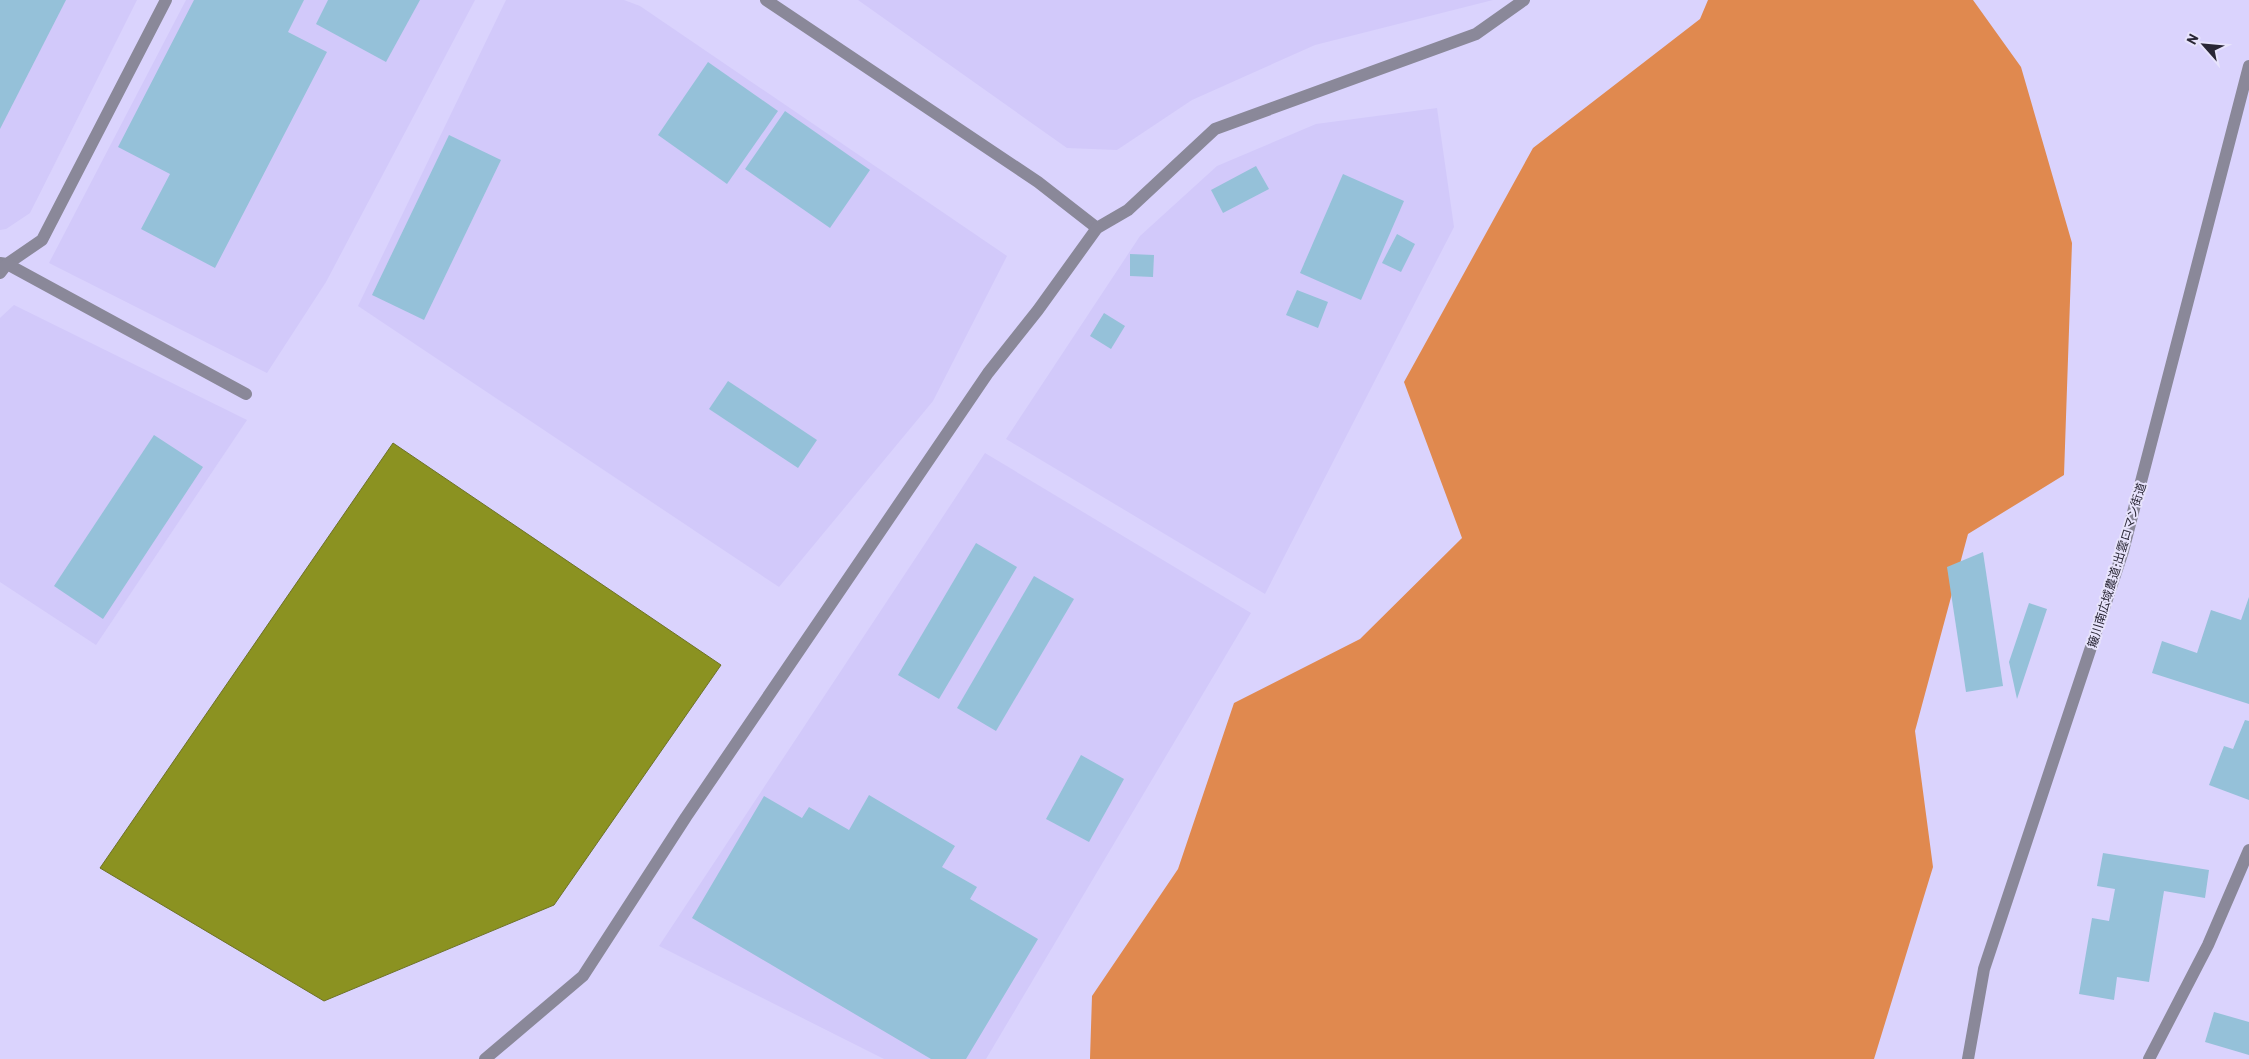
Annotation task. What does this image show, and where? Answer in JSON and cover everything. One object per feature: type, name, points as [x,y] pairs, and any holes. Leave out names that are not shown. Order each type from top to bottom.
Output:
[{"type":"street","points":[[166,0],[42,240],[2,267],[246,394]]},
{"type":"street","points":[[766,0],[1038,182],[1097,228]]},
{"type":"street","points":[[485,1059],[583,976],[692,809],[982,382],[1097,228],[1128,210],[1215,129],[1476,34],[1524,0]]},
{"type":"street","name":"簸川南広域農道;出雲ロマン街道","points":[[1968,1059],[1984,970],[2123,551],[2249,66]]},
{"type":"street","points":[[2148,1059],[2208,945],[2249,850]]},
{"type":"shaded area","points":[[0,0],[137,0],[30,213],[6,229],[0,230]]},
{"type":"shaded area","points":[[186,0],[475,0],[326,282],[267,373],[49,263]]},
{"type":"shaded area","points":[[506,0],[624,0],[640,6],[1007,256],[933,401],[779,587],[358,306]]},
{"type":"shaded area","points":[[858,0],[1493,0],[1315,45],[1192,100],[1117,150],[1067,148]]},
{"type":"shaded area","points":[[1708,0],[1973,0],[2021,67],[2072,243],[2064,475],[1968,534],[1915,731],[1933,867],[1874,1059],[1090,1059],[1092,996],[1178,869],[1234,703],[1360,639],[1462,538],[1404,382],[1533,148],[1700,19]]},
{"type":"shaded area","points":[[1437,108],[1454,227],[1265,594],[1006,439],[1140,236],[1217,166],[1316,124]]},
{"type":"shaded area","points":[[14,305],[247,420],[96,645],[0,582],[0,318]]},
{"type":"shaded area","points":[[393,443],[721,665],[554,905],[324,1001],[100,868]]},
{"type":"shaded area","points":[[985,453],[1251,613],[986,1059],[884,1059],[659,946]]},
{"type":"building","points":[[0,0],[66,0],[0,129]]},
{"type":"building","points":[[194,0],[304,0],[288,32],[327,52],[215,268],[141,229],[170,174],[118,147]]},
{"type":"building","points":[[328,0],[420,0],[386,62],[316,24]]},
{"type":"building","points":[[708,62],[778,111],[727,184],[658,135]]},
{"type":"building","points":[[785,111],[870,170],[830,228],[745,169]]},
{"type":"building","points":[[449,135],[501,160],[424,320],[372,295]]},
{"type":"building","points":[[1256,166],[1269,189],[1223,213],[1211,190]]},
{"type":"building","points":[[1343,174],[1404,201],[1361,300],[1300,273]]},
{"type":"building","points":[[1397,234],[1415,244],[1401,272],[1382,263]]},
{"type":"building","points":[[1130,254],[1154,255],[1153,277],[1130,276]]},
{"type":"building","points":[[1297,290],[1328,302],[1318,328],[1286,315]]},
{"type":"building","points":[[1104,313],[1125,326],[1111,349],[1090,336]]},
{"type":"building","points":[[728,381],[817,440],[798,468],[709,409]]},
{"type":"building","points":[[154,435],[203,467],[103,619],[54,586]]},
{"type":"building","points":[[976,543],[1017,567],[939,699],[898,675]]},
{"type":"building","points":[[1983,552],[2003,686],[1966,692],[1947,567]]},
{"type":"building","points":[[1034,576],[1074,599],[996,731],[957,708]]},
{"type":"building","points":[[2249,597],[2249,704],[2152,673],[2162,641],[2197,653],[2211,610],[2241,620]]},
{"type":"building","points":[[2029,603],[2047,609],[2017,699],[2009,662]]},
{"type":"building","points":[[2245,720],[2249,721],[2249,800],[2209,785],[2224,746],[2233,749]]},
{"type":"building","points":[[1081,755],[1124,779],[1089,842],[1046,819]]},
{"type":"building","points":[[869,795],[955,846],[942,867],[977,887],[970,899],[1038,939],[966,1059],[931,1059],[692,918],[764,796],[802,818],[809,807],[849,830]]},
{"type":"building","points":[[2103,853],[2209,870],[2205,898],[2164,891],[2149,982],[2117,977],[2114,1000],[2079,994],[2092,918],[2109,921],[2115,889],[2097,886]]},
{"type":"building","points":[[2214,1012],[2249,1022],[2249,1055],[2205,1042]]}]
